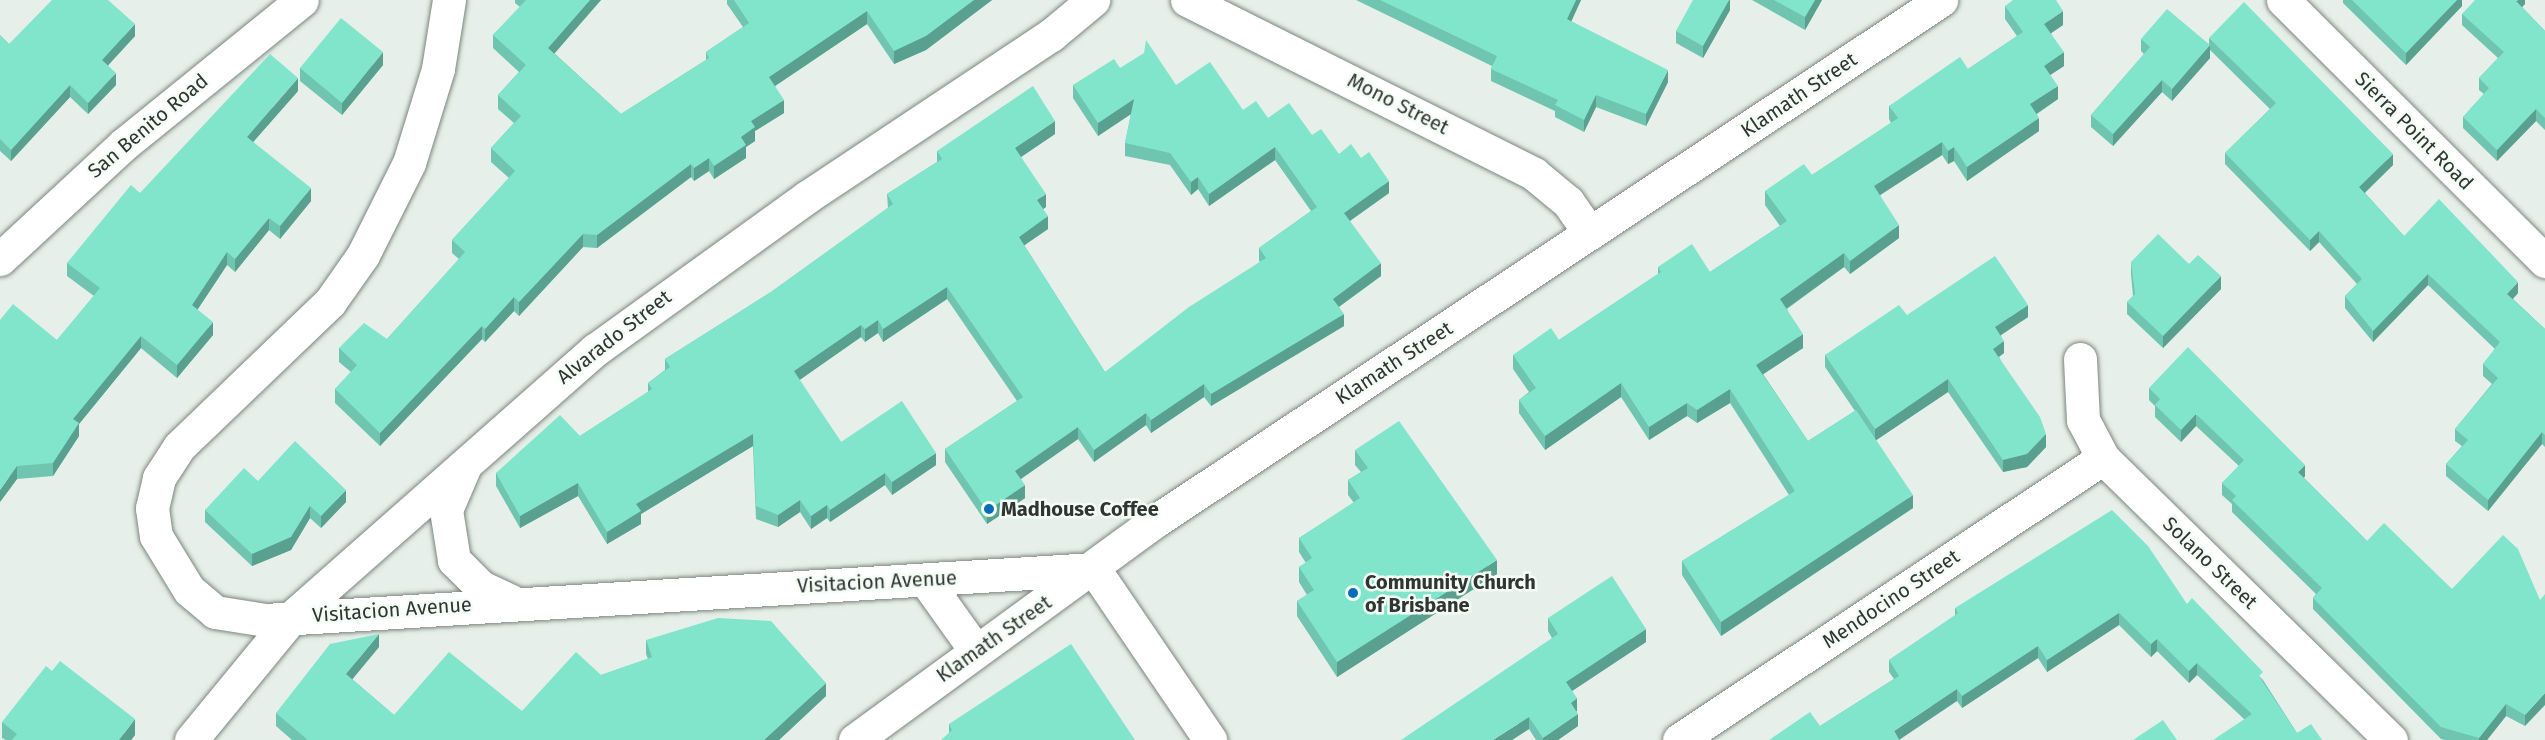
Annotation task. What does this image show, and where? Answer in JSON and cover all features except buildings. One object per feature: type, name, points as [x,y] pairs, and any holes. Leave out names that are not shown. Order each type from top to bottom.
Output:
[{"type":"street","name":"San Benito Road","points":[[0,259],[123,146],[302,0]]},
{"type":"street","name":"Visitacion Avenue","points":[[450,0],[438,69],[409,163],[363,255],[330,302],[179,447],[159,478],[152,508],[156,536],[189,590],[215,612],[241,620],[511,601],[926,581],[1094,569]]},
{"type":"street","name":"Alvarado Street","points":[[191,740],[292,617],[474,453],[673,290],[1051,35],[1093,0]]},
{"type":"street","name":"Mono Street","points":[[1186,0],[1534,174],[1568,202],[1590,233]]},
{"type":"street","name":"Klamath Street","points":[[855,740],[976,651],[1094,569],[1157,520],[1941,0]]},
{"type":"street","name":"Sierra Point Road","points":[[2283,0],[2545,261]]},
{"type":"street","name":"Solano Street","points":[[2079,359],[2083,420],[2103,458],[2391,740]]},
{"type":"street","points":[[474,453],[450,494],[447,537],[463,573],[511,601]]},
{"type":"street","name":"Mendocino Street","points":[[1678,740],[2103,458]]},
{"type":"street","points":[[1094,569],[1210,740]]},
{"type":"street","points":[[926,581],[976,651]]},
{"type":"place","name":"Madhouse Coffee","points":[[989,509]]},
{"type":"place","name":"Community Church of Brisbane","points":[[1353,593]]}]
